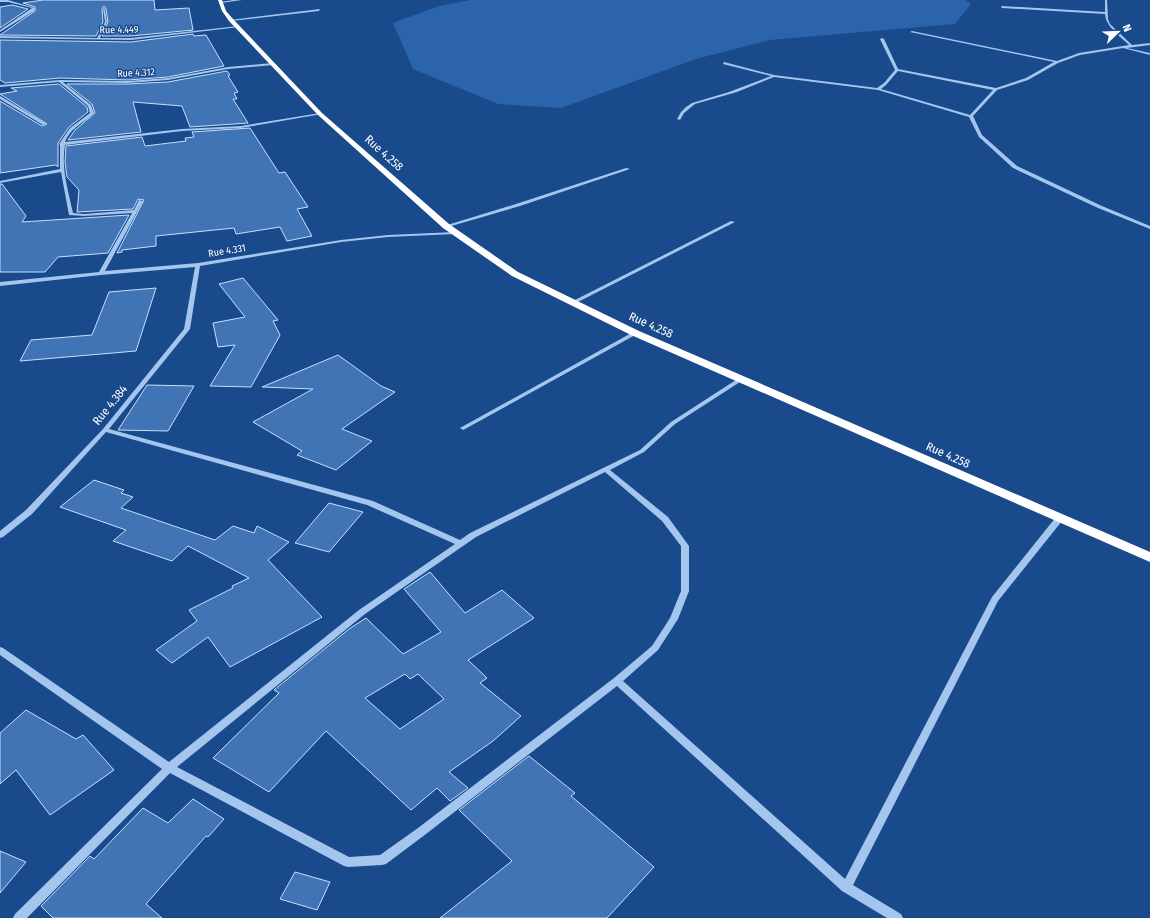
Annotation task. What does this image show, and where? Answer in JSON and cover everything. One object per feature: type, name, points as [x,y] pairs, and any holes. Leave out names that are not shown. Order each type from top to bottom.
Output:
[{"type":"highway","name":"Rue 4.258","points":[[221,1],[224,11],[320,114],[446,226],[515,274],[635,333],[1150,557]]},
{"type":"street","points":[[221,1],[241,0]]},
{"type":"street","points":[[1106,0],[1109,24],[1131,46]]},
{"type":"street","points":[[0,1],[12,2],[34,8],[34,10],[0,31]]},
{"type":"street","points":[[1002,7],[1107,13]]},
{"type":"street","points":[[98,39],[106,22],[104,9]]},
{"type":"street","name":"Rue 4.449","points":[[0,37],[98,39],[154,37],[319,10]]},
{"type":"street","points":[[912,32],[1057,62]]},
{"type":"street","points":[[882,39],[897,70]]},
{"type":"street","points":[[1124,48],[1150,44]]},
{"type":"street","points":[[971,116],[996,89],[1027,78],[1057,62],[1080,54],[1111,48],[1124,48],[1150,54]]},
{"type":"street","points":[[724,63],[774,76],[878,89],[971,116],[980,136],[1015,167],[1100,207],[1150,228]]},
{"type":"street","name":"Rue 4.312","points":[[0,86],[60,81],[128,82],[168,79],[228,68],[272,64]]},
{"type":"street","points":[[897,70],[996,89]]},
{"type":"street","points":[[878,89],[885,84],[897,70]]},
{"type":"street","points":[[679,119],[681,113],[697,102],[728,94],[774,76]]},
{"type":"street","points":[[60,81],[90,106],[92,113],[66,133],[61,144],[63,170],[71,214],[84,215],[136,211]]},
{"type":"street","points":[[0,97],[44,124]]},
{"type":"street","points":[[61,144],[182,130],[241,127],[320,114]]},
{"type":"street","points":[[446,226],[518,205],[628,169]]},
{"type":"street","points":[[0,182],[63,170]]},
{"type":"street","points":[[101,272],[142,201]]},
{"type":"street","points":[[572,303],[733,222]]},
{"type":"street","name":"Rue 4.331","points":[[0,284],[101,272],[198,265],[341,241],[388,236],[455,233]]},
{"type":"street","name":"Rue 4.384","points":[[0,535],[29,512],[105,430],[187,329],[198,265]]},
{"type":"street","points":[[463,428],[635,333]]},
{"type":"street","points":[[19,918],[168,768],[362,612],[473,535],[642,451],[673,422],[740,379]]},
{"type":"street","points":[[105,430],[370,503],[460,543]]},
{"type":"street","points":[[0,650],[168,768],[348,862],[382,860],[617,681],[655,648],[674,620],[685,591],[685,546],[665,519],[606,470]]},
{"type":"street","points":[[846,887],[996,599],[1060,518]]},
{"type":"street","points":[[617,681],[846,887],[897,918]]},
{"type":"shaded area","points":[[471,0],[965,0],[971,4],[955,24],[770,40],[696,59],[561,108],[498,104],[413,69],[393,23],[439,6]]},
{"type":"building","points":[[43,0],[154,0],[155,10],[189,8],[193,30],[131,36],[102,36],[108,22],[106,9],[104,6],[102,9],[103,22],[96,36],[0,35],[35,11],[35,7],[23,3]]},
{"type":"building","points":[[12,5],[28,9],[0,28],[0,7]]},
{"type":"building","points":[[193,34],[194,36],[206,35],[224,66],[168,77],[128,80],[60,78],[5,83],[0,80],[0,40],[131,42]]},
{"type":"building","points":[[227,71],[230,75],[228,76],[238,92],[234,93],[237,99],[233,99],[248,123],[190,127],[182,106],[133,102],[141,132],[68,140],[75,130],[95,113],[92,104],[67,84],[128,84],[168,82]]},
{"type":"building","points":[[59,84],[87,107],[88,112],[69,127],[58,143],[58,167],[56,165],[0,173],[0,101],[42,126],[47,124],[0,94],[17,91],[11,88]]},
{"type":"building","points":[[250,128],[279,173],[285,172],[308,207],[297,209],[312,236],[287,241],[280,227],[236,234],[234,228],[156,236],[156,246],[122,250],[122,252],[117,253],[144,200],[138,199],[133,209],[77,212],[79,190],[67,177],[65,162],[66,146],[142,137],[145,146],[186,141],[185,138],[194,137],[192,132]]},
{"type":"building","points":[[0,184],[2,184],[26,216],[22,222],[129,215],[108,253],[58,257],[45,272],[0,272]]},
{"type":"building","points":[[243,278],[278,320],[273,321],[280,335],[251,387],[210,386],[235,345],[218,347],[213,323],[245,317],[219,284]]},
{"type":"building","points":[[156,288],[136,351],[20,361],[31,340],[92,335],[109,292]]},
{"type":"building","points":[[338,355],[381,386],[395,392],[342,429],[372,441],[336,470],[297,455],[302,451],[253,422],[313,389],[262,387]]},
{"type":"building","points":[[147,385],[194,386],[168,431],[118,430]]},
{"type":"building","points":[[94,480],[124,490],[121,493],[133,497],[121,508],[215,540],[233,526],[254,533],[257,526],[289,542],[268,560],[322,617],[230,667],[208,637],[172,663],[156,650],[197,621],[189,610],[233,588],[232,586],[249,578],[188,546],[172,561],[113,541],[126,530],[60,507]]},
{"type":"building","points":[[329,503],[363,512],[329,552],[295,543]]},
{"type":"building","points":[[430,572],[465,613],[502,590],[534,618],[468,660],[487,678],[480,683],[521,716],[493,741],[449,772],[468,788],[450,801],[437,788],[411,810],[326,731],[269,792],[213,758],[279,693],[274,690],[349,629],[366,618],[403,654],[441,632],[404,589]],"holes":[[[405,674],[410,679],[418,674],[444,699],[400,729],[365,698]]]},
{"type":"building","points":[[26,710],[76,739],[83,735],[114,770],[50,815],[16,770],[0,784],[0,733]]},
{"type":"building","points":[[529,756],[575,793],[571,796],[654,867],[607,918],[440,918],[512,861],[459,810]]},
{"type":"building","points":[[193,799],[224,819],[208,837],[206,836],[146,904],[162,918],[53,918],[41,906],[90,856],[94,859],[143,808],[168,823]]},
{"type":"building","points":[[0,851],[26,862],[0,893]]},
{"type":"building","points":[[295,872],[330,882],[317,910],[280,899]]}]
